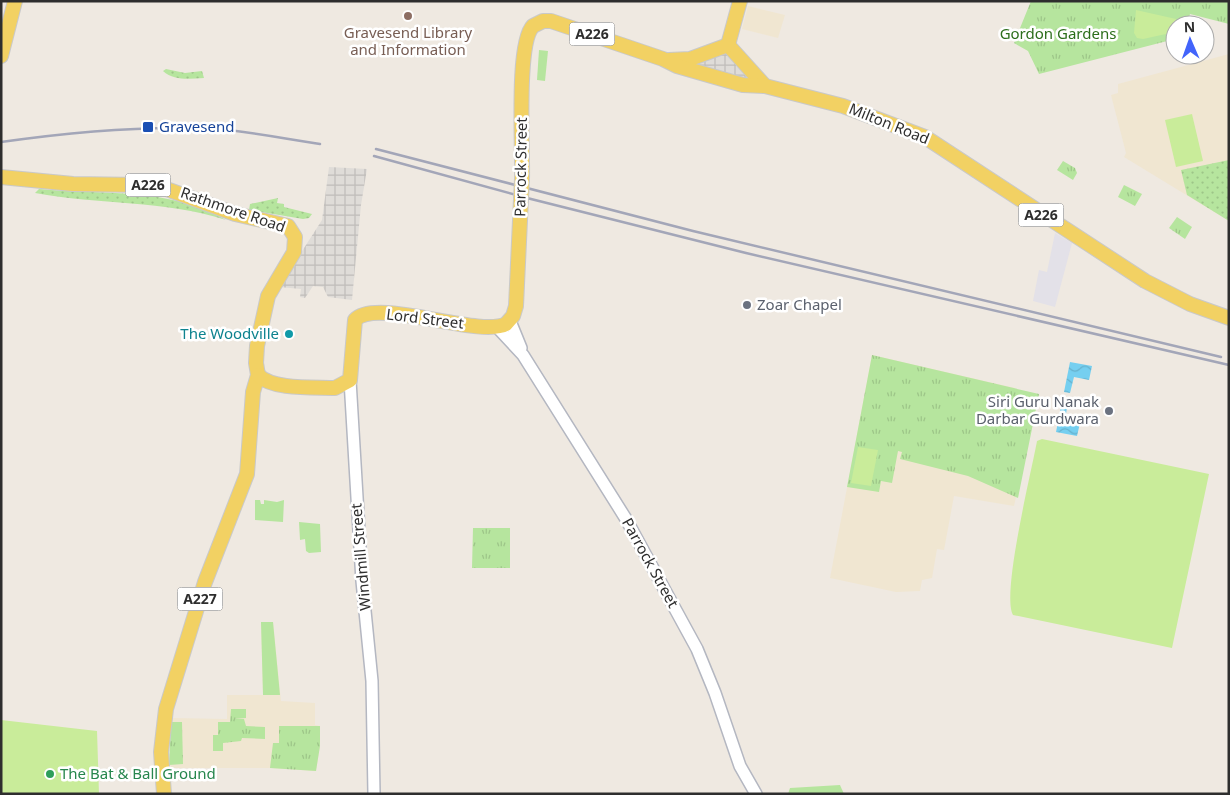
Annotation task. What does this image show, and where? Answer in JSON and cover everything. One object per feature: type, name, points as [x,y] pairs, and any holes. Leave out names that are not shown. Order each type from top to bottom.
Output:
[{"type":"main road","points":[[740,1],[728,45],[765,86]]},
{"type":"main road","points":[[1,56],[15,2]]},
{"type":"main road","name":"Milton Road","points":[[543,21],[566,25],[663,59],[677,66],[743,85],[765,86],[843,106],[925,137],[1145,281],[1190,304],[1229,318]]},
{"type":"main road","name":"Parrock Street","points":[[510,321],[516,306],[522,179],[523,51],[530,28],[543,21]]},
{"type":"main road","name":"A226","points":[[663,59],[690,59],[728,45]]},
{"type":"main road","name":"Rathmore Road","points":[[1,177],[73,184],[141,184],[161,187],[177,191],[236,214],[288,226],[295,236],[294,252],[271,290],[264,310],[257,346],[256,363],[258,375]]},
{"type":"main road","name":"Lord Street","points":[[355,320],[360,316],[373,313],[496,326]]},
{"type":"main road","name":"Windmill Street","points":[[350,380],[355,320]]},
{"type":"main road","points":[[496,326],[503,326],[510,321]]},
{"type":"main road","points":[[258,375],[267,382],[276,384],[335,388],[350,380]]},
{"type":"main road","name":"A227","points":[[164,794],[162,752],[166,709],[205,582],[247,474],[253,392],[258,375]]},
{"type":"main road","name":"A227","points":[[253,408],[262,390],[276,384]]},
{"type":"street","name":"Parrock Street","points":[[510,321],[523,355]]},
{"type":"street","name":"Parrock Street","points":[[496,326],[523,355],[616,502],[698,649],[715,693],[736,758],[753,789]]},
{"type":"street","name":"Windmill Street","points":[[350,380],[362,581],[372,680],[374,794]]},
{"type":"shaded area","points":[[748,6],[785,15],[778,38],[742,29]]},
{"type":"shaded area","points":[[725,52],[755,82],[685,64]]},
{"type":"shaded area","points":[[1229,54],[1229,221],[1124,157],[1126,153],[1111,95],[1118,93],[1118,84],[1188,65],[1215,65],[1215,58]]},
{"type":"shaded area","points":[[329,167],[367,169],[361,205],[352,300],[328,297],[323,287],[313,286],[305,298],[300,297],[301,289],[279,287],[322,220]]},
{"type":"shaded area","points":[[1055,233],[1072,243],[1055,307],[1033,301],[1039,270],[1047,272]]},
{"type":"shaded area","points":[[872,355],[1015,388],[1029,438],[1014,506],[954,496],[944,550],[937,549],[932,578],[922,580],[920,591],[896,592],[830,578]]},
{"type":"shaded area","points":[[261,622],[273,622],[281,701],[315,703],[315,725],[320,726],[320,746],[316,771],[270,768],[169,768],[172,718],[227,719],[227,695],[263,695]]},
{"type":"green space","name":"Gordon Gardens","points":[[1031,1],[1229,1],[1229,24],[1215,20],[1215,15],[1165,15],[1165,42],[1039,74],[1028,51],[1014,43]]},
{"type":"green space","points":[[1136,10],[1165,17],[1165,34],[1143,39],[1137,38],[1134,33]]},
{"type":"green space","points":[[539,50],[548,51],[545,81],[537,80]]},
{"type":"green space","points":[[166,69],[185,73],[202,71],[204,78],[177,78],[163,71]]},
{"type":"green space","points":[[1192,114],[1203,161],[1176,167],[1165,120]]},
{"type":"green space","points":[[1229,160],[1229,221],[1187,195],[1181,170]]},
{"type":"green space","points":[[1063,161],[1075,168],[1077,173],[1073,180],[1057,170]]},
{"type":"green space","points":[[1124,185],[1142,194],[1135,206],[1118,197]]},
{"type":"green space","points":[[39,189],[159,197],[204,209],[226,220],[179,209],[35,193]]},
{"type":"green space","points":[[278,198],[277,203],[284,204],[284,207],[312,214],[309,218],[303,219],[249,210],[250,204]]},
{"type":"green space","points":[[1177,217],[1192,227],[1185,239],[1169,228]]},
{"type":"green space","points":[[872,355],[1039,394],[1018,498],[968,476],[900,459],[902,452],[898,451],[892,483],[881,481],[879,492],[847,487]]},
{"type":"green space","points":[[1042,439],[1209,474],[1172,648],[1013,615],[1010,603],[1014,558],[1037,441]]},
{"type":"green space","points":[[858,447],[878,450],[871,486],[851,483]]},
{"type":"green space","points":[[255,500],[260,500],[261,504],[264,504],[264,500],[277,502],[284,500],[283,522],[255,520]]},
{"type":"green space","points":[[299,522],[320,524],[321,552],[309,553],[306,551],[305,539],[300,540]]},
{"type":"green space","points":[[473,528],[510,528],[510,568],[472,568]]},
{"type":"green space","points":[[261,622],[273,622],[280,695],[263,695]]},
{"type":"green space","points":[[231,709],[246,709],[246,718],[234,719],[244,719],[246,726],[265,727],[265,739],[242,738],[241,741],[223,743],[223,751],[213,751],[213,735],[218,735],[218,722],[230,722]]},
{"type":"green space","name":"The Bat & Ball Ground","points":[[1,720],[97,731],[99,794],[1,794]]},
{"type":"green space","points":[[171,722],[182,722],[183,764],[169,765]]},
{"type":"green space","points":[[279,726],[320,726],[320,746],[316,771],[270,768],[273,743],[279,743]]},
{"type":"green space","points":[[840,785],[844,794],[788,794],[790,788]]},
{"type":"water","points":[[1070,362],[1092,366],[1089,380],[1074,377],[1070,393],[1064,392]]},
{"type":"water","points":[[1062,402],[1068,403],[1065,419],[1080,423],[1077,436],[1056,432]]},
{"type":"railway","points":[[1,142],[108,130],[188,128],[241,131],[320,144]]},
{"type":"railway","points":[[376,149],[693,231],[1221,357]]},
{"type":"railway","points":[[374,156],[531,199],[746,253],[1229,365]]},
{"type":"place","name":"Gravesend Library and Information","points":[[408,16]]},
{"type":"place","name":"Gravesend","points":[[148,127]]},
{"type":"place","name":"Zoar Chapel","points":[[747,305]]},
{"type":"place","name":"The Woodville","points":[[289,334]]},
{"type":"place","name":"Siri Guru Nanak Darbar Gurdwara","points":[[1109,411]]},
{"type":"place","name":"The Bat & Ball Ground","points":[[50,774]]}]
